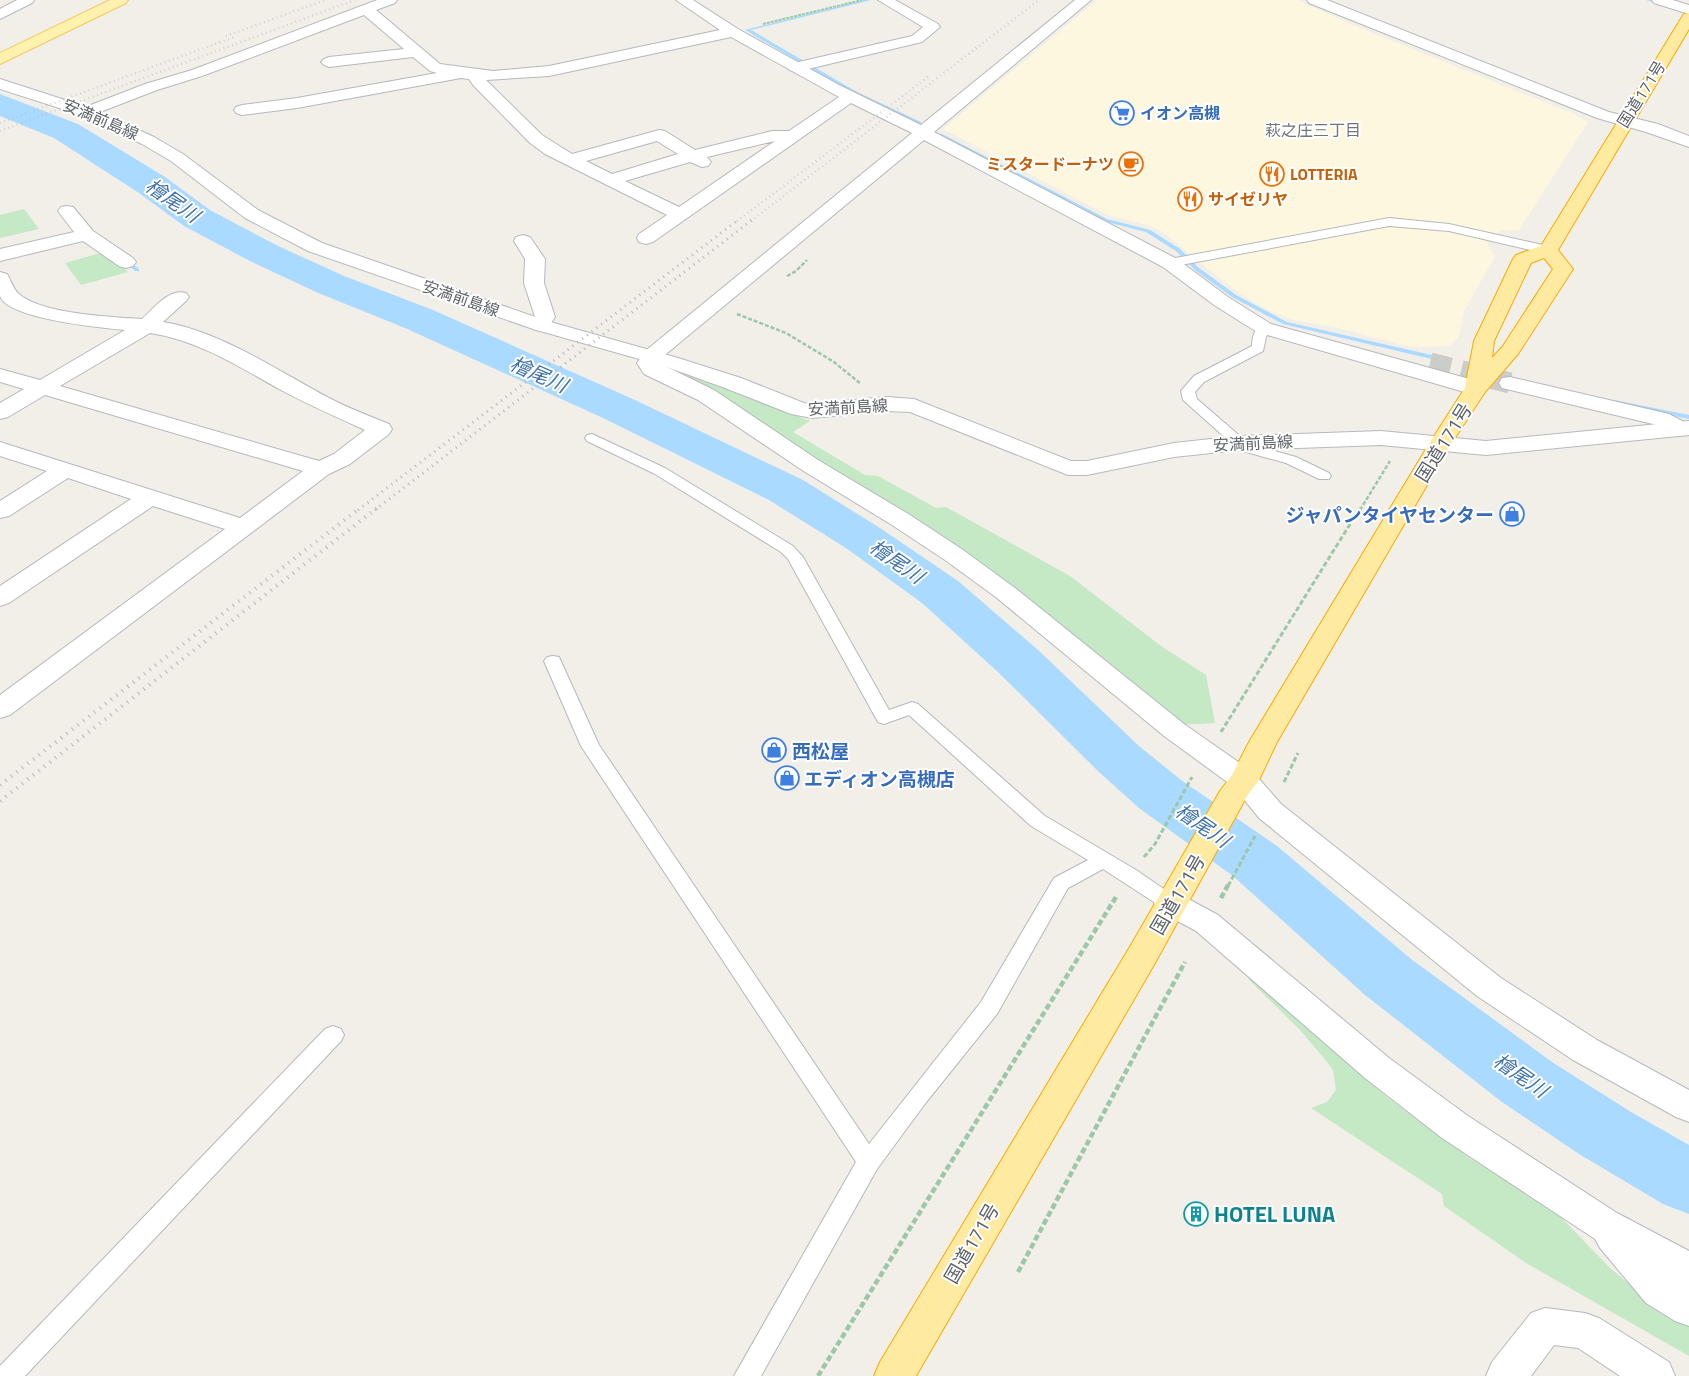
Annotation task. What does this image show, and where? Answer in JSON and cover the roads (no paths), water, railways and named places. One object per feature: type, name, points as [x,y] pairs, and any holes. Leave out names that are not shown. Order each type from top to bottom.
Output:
[{"type":"highway","name":"国道171号","points":[[1476,388],[1484,342],[1523,259],[1548,250],[1624,120],[1689,17]]},
{"type":"highway","name":"国道171号","points":[[894,1376],[1142,954],[1263,742],[1440,444],[1476,388],[1511,350],[1563,269],[1548,250]]},
{"type":"main road","points":[[2,57],[121,0]]},
{"type":"street","points":[[0,15],[27,0]]},
{"type":"street","points":[[89,112],[151,87],[197,73],[390,0]]},
{"type":"street","points":[[683,0],[732,32],[850,97],[924,133],[1173,263],[1222,301],[1264,328],[1476,388]]},
{"type":"street","points":[[795,67],[916,39],[933,26],[885,0]]},
{"type":"street","points":[[1084,0],[652,356],[648,363],[652,370],[706,395],[810,465],[901,520],[954,555],[1006,593],[1174,730],[1239,786],[1444,953],[1489,987],[1585,1050],[1689,1107]]},
{"type":"street","points":[[1314,0],[1603,115],[1624,120],[1689,142]]},
{"type":"street","points":[[1659,0],[1689,10]]},
{"type":"street","points":[[366,9],[435,68],[467,74],[493,76],[549,71],[732,32]]},
{"type":"street","points":[[330,62],[418,52]]},
{"type":"street","points":[[242,110],[297,103],[467,74],[479,82],[536,140],[570,160],[681,214]]},
{"type":"street","name":"安満前島線","points":[[0,84],[66,103],[139,135],[170,153],[232,201],[284,233],[315,247],[540,325],[610,346],[652,356],[733,383],[804,410],[888,404],[914,406],[1062,467],[1076,469],[1182,449],[1239,442],[1381,438],[1486,448],[1684,428]]},
{"type":"street","points":[[646,238],[728,179],[850,97]]},
{"type":"street","points":[[570,160],[659,135],[728,179]]},
{"type":"street","points":[[610,180],[692,156],[772,136],[793,136]]},
{"type":"street","points":[[67,211],[86,235],[126,262]]},
{"type":"street","points":[[0,255],[86,235]]},
{"type":"street","points":[[523,241],[534,259],[534,282],[545,318],[540,325]]},
{"type":"street","points":[[0,278],[11,298],[27,308],[88,320],[179,331],[231,354],[324,404],[381,429],[342,459],[321,470],[243,527],[0,709]]},
{"type":"street","points":[[0,412],[148,326],[179,297]]},
{"type":"street","points":[[1303,340],[1349,344],[1430,363]]},
{"type":"street","points":[[0,375],[321,470]]},
{"type":"street","points":[[1510,384],[1661,419],[1684,428]]},
{"type":"street","points":[[0,449],[243,527]]},
{"type":"street","points":[[0,511],[65,470]]},
{"type":"street","points":[[0,598],[150,497]]},
{"type":"street","points":[[1170,903],[1207,923],[1377,1068],[1455,1127],[1604,1225],[1689,1270]]},
{"type":"street","points":[[1604,1225],[1660,1291],[1689,1308]]},
{"type":"street","points":[[1506,1376],[1545,1326],[1585,1331],[1655,1376]]},
{"type":"lane","points":[[1173,263],[1389,222],[1443,226],[1548,250]]},
{"type":"lane","points":[[1264,328],[1259,337],[1258,348],[1199,379],[1188,391],[1190,400],[1244,447],[1291,460],[1324,476]]},
{"type":"lane","points":[[592,438],[660,470],[787,549],[795,557],[884,718],[912,708],[1038,822],[1129,874],[1170,903]]},
{"type":"lane","points":[[553,661],[590,746],[869,1162]]},
{"type":"lane","points":[[747,1376],[869,1162],[916,1099],[989,1008],[1061,883],[1103,860]]},
{"type":"lane","points":[[8,1376],[333,1035]]},
{"type":"waterway","points":[[869,0],[747,30],[855,93],[919,123]]},
{"type":"waterway","points":[[1648,0],[1664,5]]},
{"type":"waterway","name":"檜尾川","points":[[0,104],[66,131],[152,185],[197,218],[263,253],[330,284],[419,319],[619,409],[786,490],[863,538],[940,592],[1018,661],[1119,759],[1160,794],[1255,861],[1388,977],[1527,1082],[1605,1133],[1689,1182]]},
{"type":"waterway","points":[[940,135],[1105,220],[1148,231],[1178,250],[1197,269],[1234,296],[1285,323],[1436,358]]},
{"type":"waterway","points":[[124,259],[137,270]]},
{"type":"waterway","points":[[1614,402],[1689,417]]},
{"type":"tunnel","points":[[1430,363],[1510,383]]},
{"type":"railway","points":[[226,36],[325,0]]},
{"type":"railway","points":[[0,131],[355,0]]},
{"type":"railway","points":[[751,221],[1039,0]]},
{"type":"railway","points":[[0,123],[234,37]]},
{"type":"railway","points":[[737,221],[928,77]]},
{"type":"railway","points":[[358,510],[738,220]]},
{"type":"railway","points":[[375,510],[752,220]]},
{"type":"railway","points":[[0,785],[360,508]]},
{"type":"railway","points":[[0,801],[377,508]]},
{"type":"place","name":"イオン高槻","points":[[1122,113]]},
{"type":"place","name":"ミスタードーナツ","points":[[1131,164]]},
{"type":"place","name":"LOTTERIA","points":[[1272,174]]},
{"type":"place","name":"サイゼリヤ","points":[[1190,199]]},
{"type":"place","name":"ジャパンタイヤセンター","points":[[1512,514]]},
{"type":"place","name":"西松屋","points":[[774,750]]},
{"type":"place","name":"エディオン高槻店","points":[[787,778]]},
{"type":"place","name":"HOTEL LUNA","points":[[1196,1214]]},
{"type":"district","name":"萩之庄三丁目","points":[[1313,130]]}]
